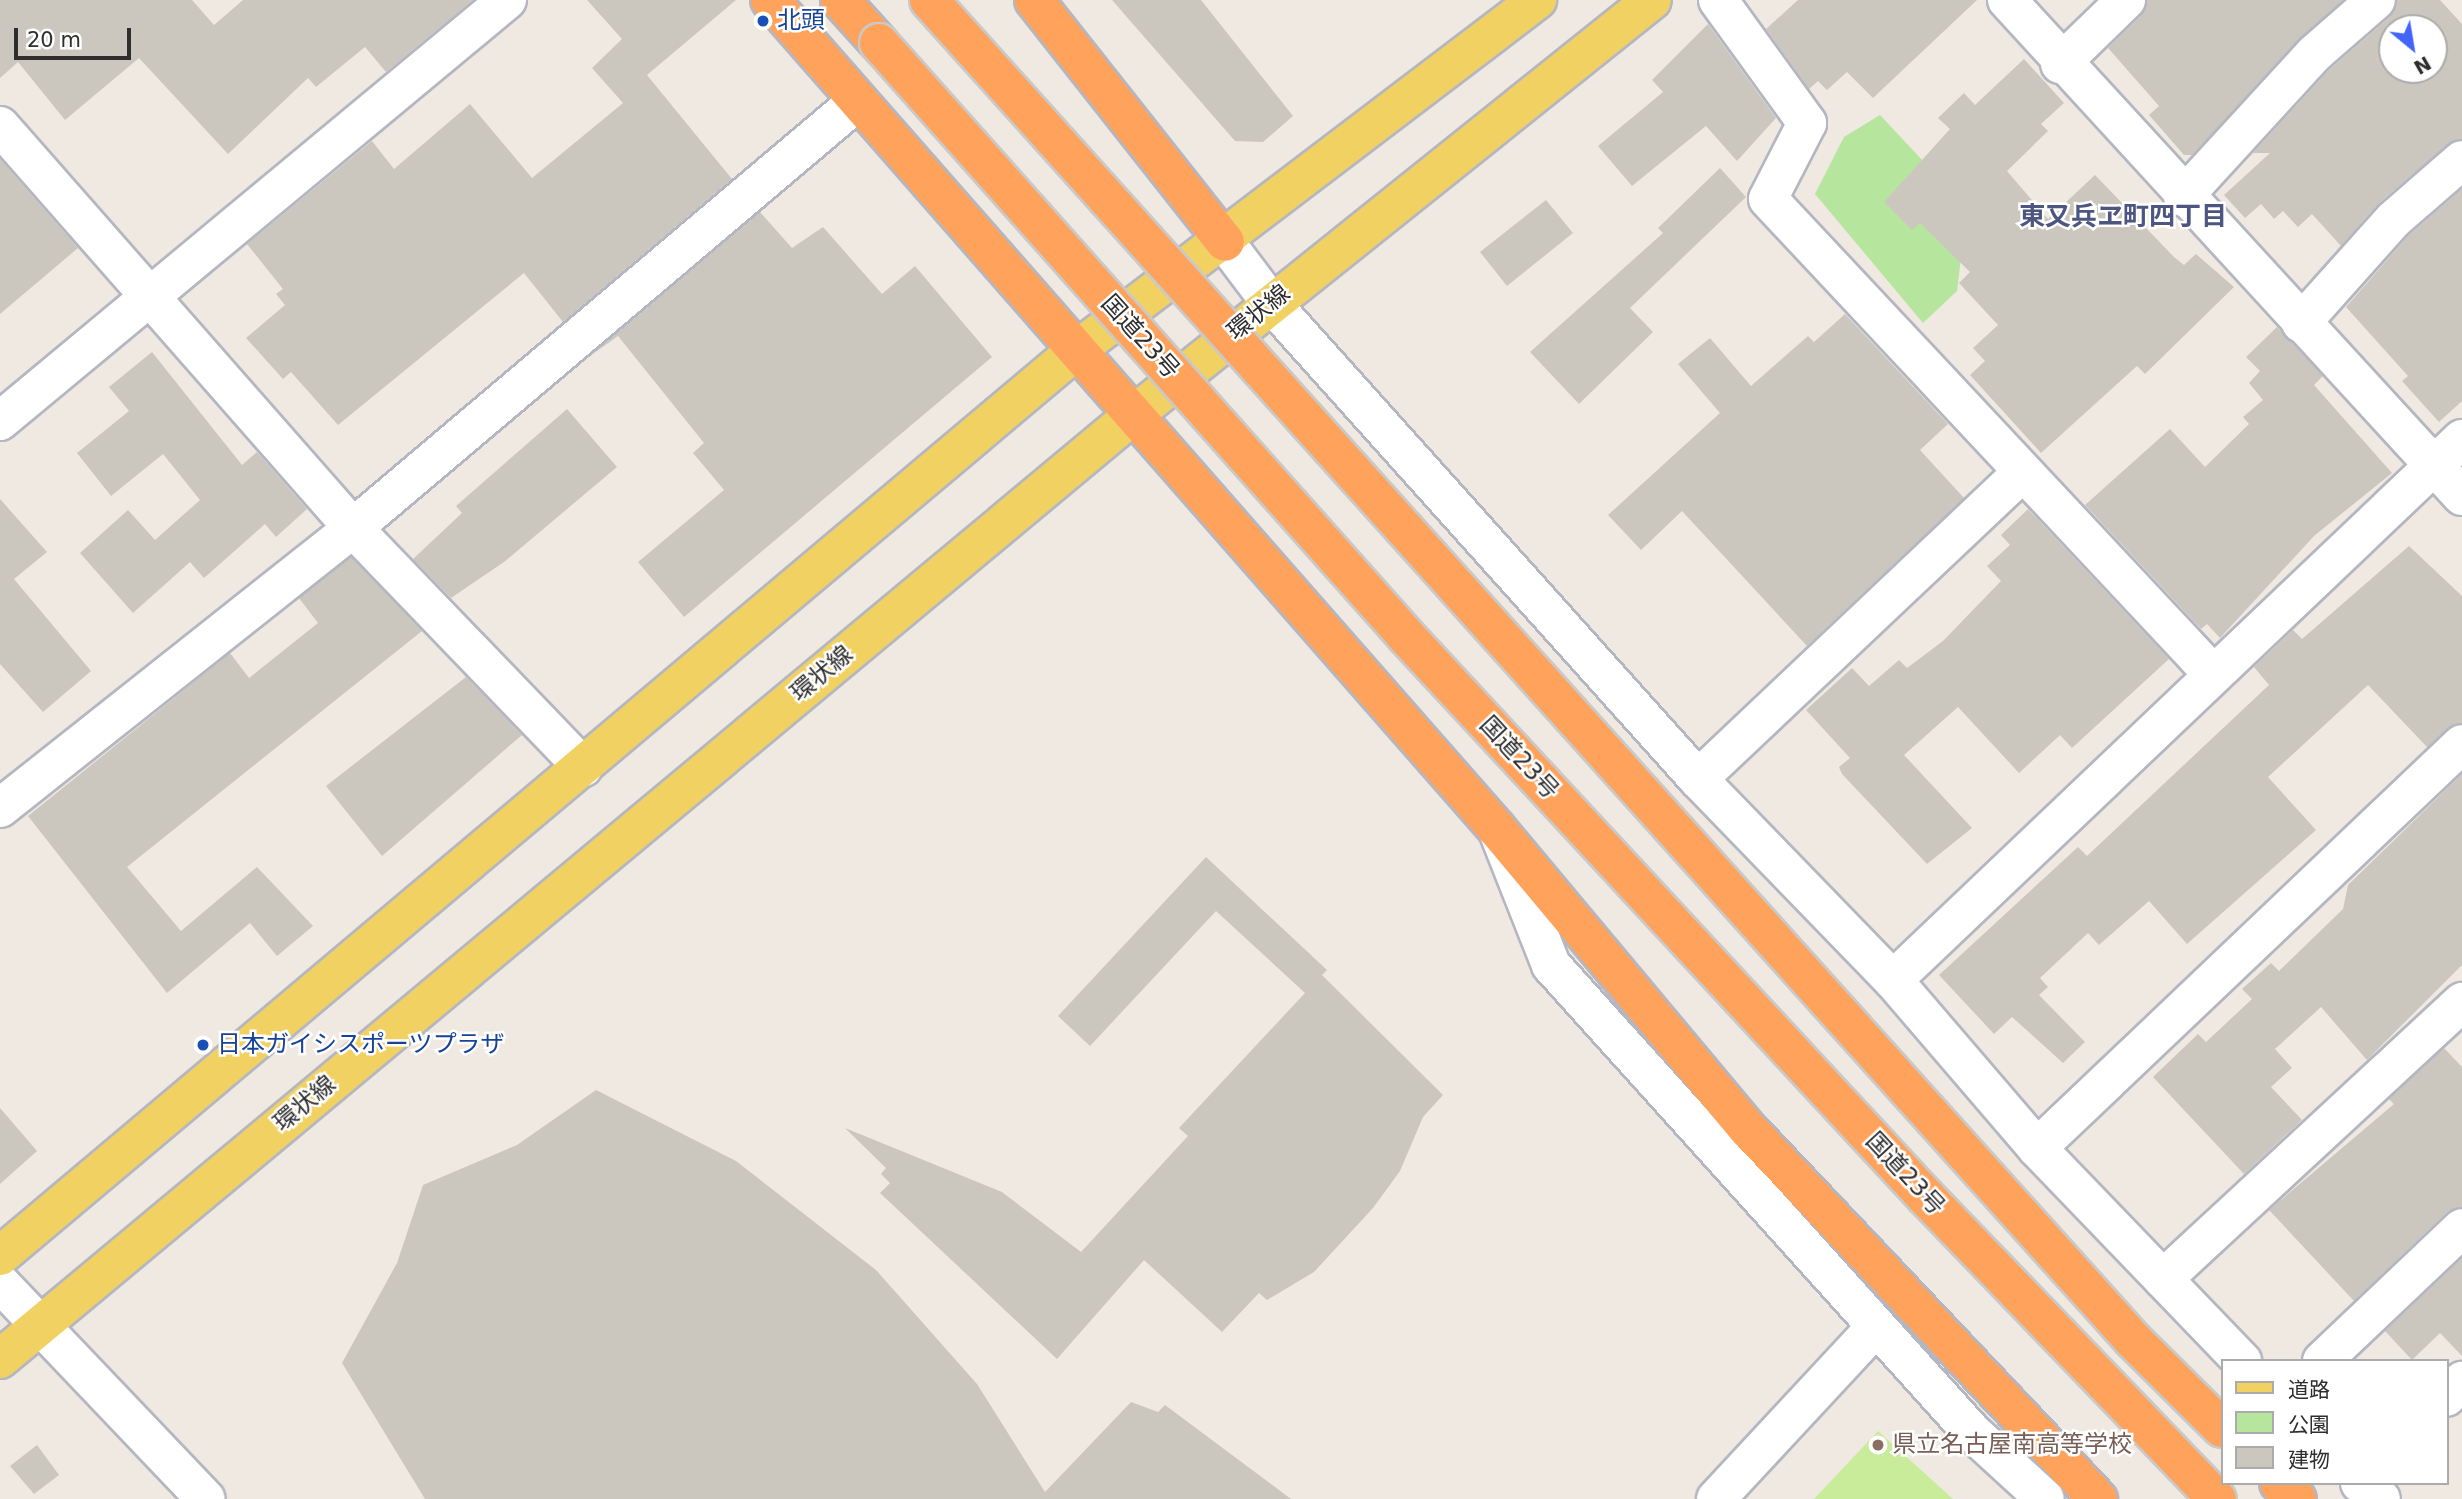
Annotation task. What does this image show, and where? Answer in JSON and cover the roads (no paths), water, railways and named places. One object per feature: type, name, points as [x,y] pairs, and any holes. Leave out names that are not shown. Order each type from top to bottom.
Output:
[{"type":"highway","points":[[770,0],[1078,349],[1131,417],[1497,829],[1749,1130],[2098,1499]]},
{"type":"highway","name":"国道23号","points":[[840,0],[1416,646],[1925,1196],[2217,1499]]},
{"type":"highway","points":[[929,0],[2115,1319],[2220,1426]]},
{"type":"highway","points":[[1034,0],[1225,242]]},
{"type":"highway","points":[[2281,1485],[2297,1499]]},
{"type":"main road","points":[[0,1256],[1078,349],[1225,242],[1537,0]]},
{"type":"main road","name":"環状線","points":[[0,1359],[1131,417],[1652,0]]},
{"type":"street","points":[[0,421],[149,302],[508,0]]},
{"type":"street","points":[[1718,0],[1807,123],[1768,199],[2211,673]]},
{"type":"street","points":[[2007,0],[2060,64],[2432,467],[2462,496]]},
{"type":"street","points":[[2060,64],[2126,0]]},
{"type":"street","points":[[2183,197],[2314,54],[2376,0]]},
{"type":"street","points":[[0,808],[353,528],[858,101]]},
{"type":"street","points":[[0,126],[149,302],[353,528],[583,767]]},
{"type":"street","points":[[2301,323],[2393,220],[2462,160]]},
{"type":"street","points":[[1225,242],[1271,303],[1698,779],[1893,980],[2037,1148],[2240,1359]]},
{"type":"street","points":[[1893,980],[2211,673],[2462,439]]},
{"type":"street","points":[[1698,779],[2023,472]]},
{"type":"street","points":[[2037,1148],[2460,750]]},
{"type":"street","points":[[1497,829],[1551,965],[1876,1328],[2045,1499]]},
{"type":"street","points":[[2163,1279],[2462,1002]]},
{"type":"street","points":[[2324,1359],[2462,1228]]},
{"type":"street","points":[[0,1283],[37,1327],[206,1499]]},
{"type":"street","points":[[1716,1499],[1876,1328]]},
{"type":"street","points":[[2448,1395],[2462,1381]]},
{"type":"street","points":[[2363,1485],[2381,1499]]},
{"type":"place","name":"北頭","points":[[763,21]]},
{"type":"place","name":"日本ガイシスポーツプラザ","points":[[203,1045]]},
{"type":"place","name":"県立名古屋南高等学校","points":[[1878,1445]]},
{"type":"district","name":"東又兵ヱ町四丁目","points":[[2123,217]]}]
